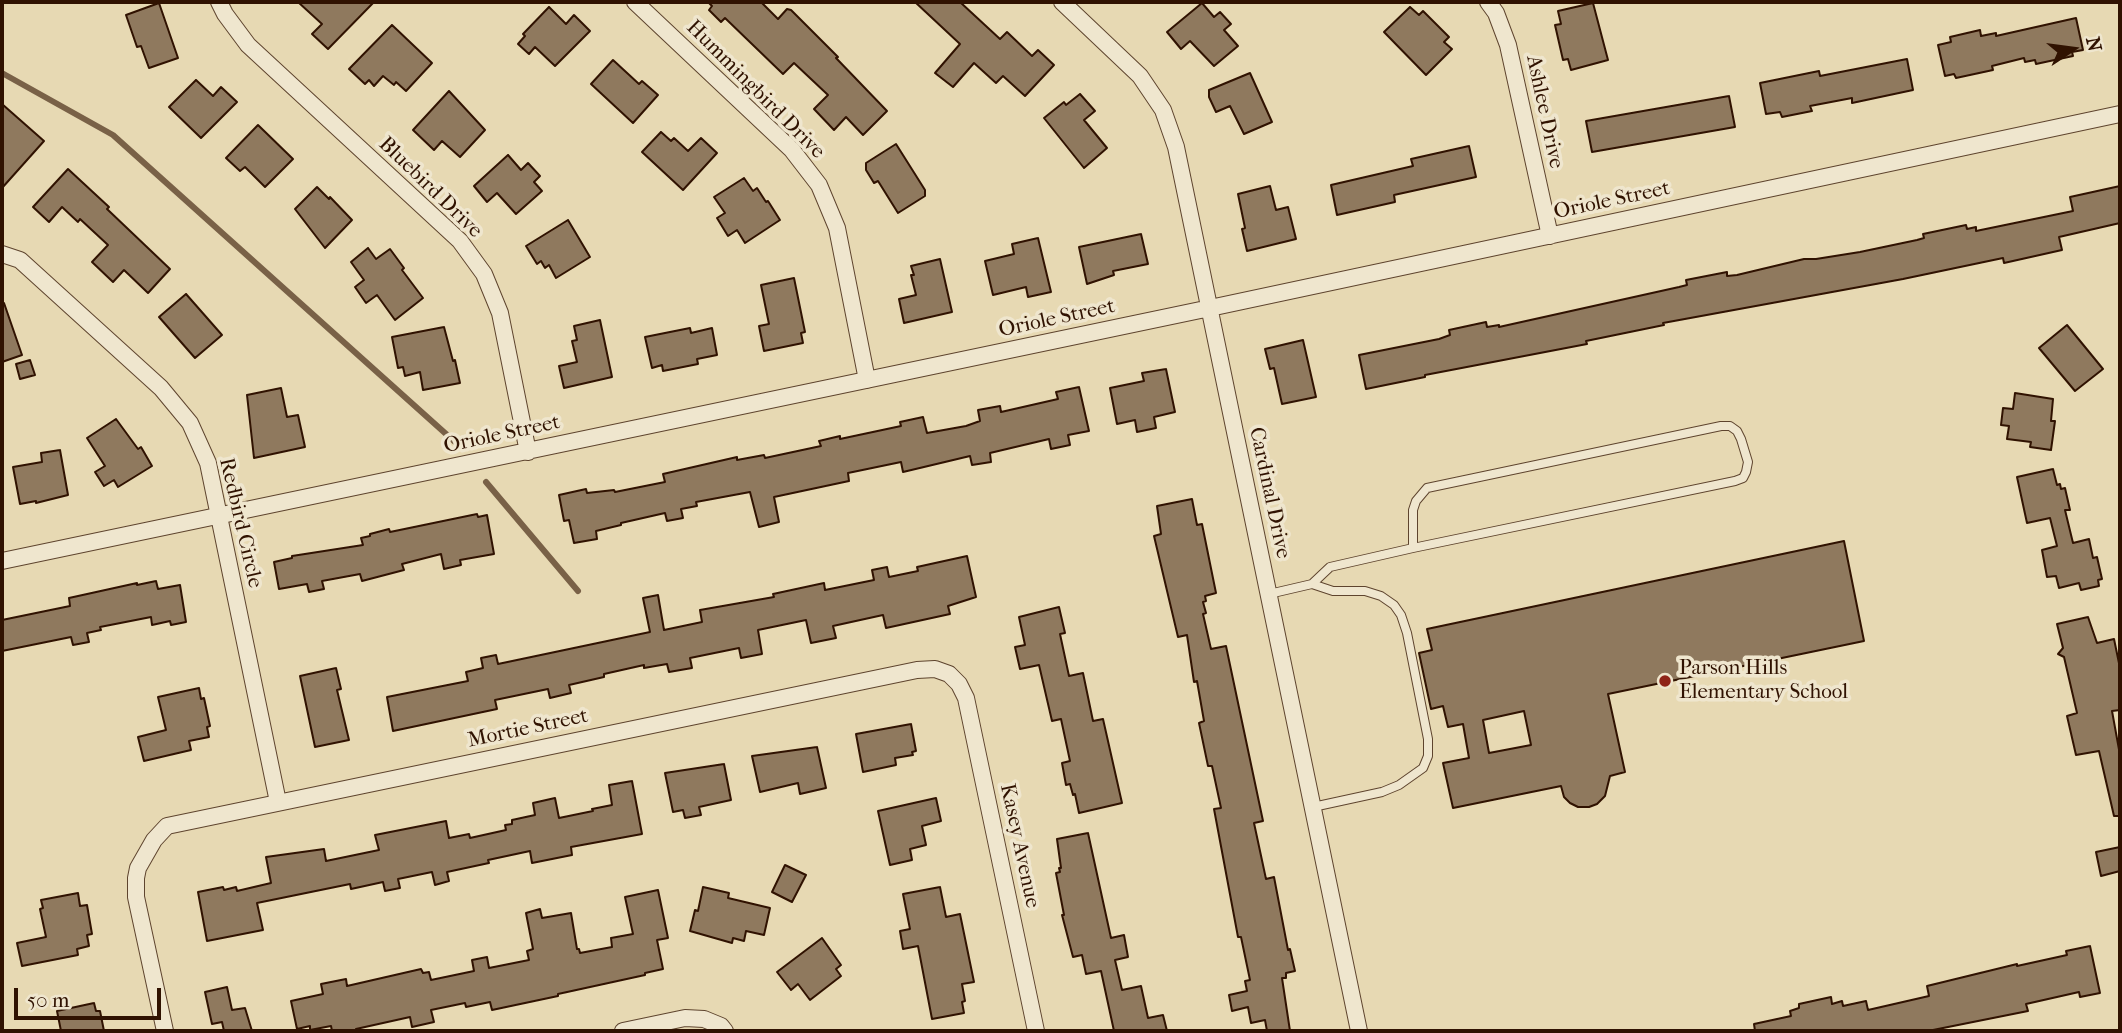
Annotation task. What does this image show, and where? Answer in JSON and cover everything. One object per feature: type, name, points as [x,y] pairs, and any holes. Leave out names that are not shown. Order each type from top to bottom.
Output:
[{"type":"street","name":"Bluebird Drive","points":[[219,2],[248,44],[460,241],[484,274],[500,313],[528,452]]},
{"type":"street","name":"Hummingbird Drive","points":[[635,2],[792,150],[819,185],[837,228],[867,380]]},
{"type":"street","name":"Cardinal Drive","points":[[1062,2],[1140,76],[1163,110],[1176,147],[1359,1031]]},
{"type":"street","name":"Ashlee Drive","points":[[1488,2],[1496,13],[1508,45],[1550,236]]},
{"type":"street","name":"Oriole Street","points":[[2,561],[2120,114]]},
{"type":"street","name":"Redbird Circle","points":[[2,254],[20,260],[161,388],[190,423],[208,463],[278,802]]},
{"type":"street","name":"Mortie Street","points":[[165,1031],[136,897],[135,878],[154,840],[167,826],[917,670],[935,669],[949,674]]},
{"type":"street","name":"Kasey Avenue","points":[[949,674],[967,698],[1036,1031]]},
{"type":"street","points":[[623,1031],[685,1018],[704,1019],[725,1031]]},
{"type":"lane","points":[[1269,594],[1312,584],[1330,568],[1413,548],[1735,481],[1743,478],[1748,461],[1737,430],[1730,426],[1721,426],[1427,488],[1416,501],[1413,510],[1413,548]]},
{"type":"lane","points":[[1312,584],[1333,591],[1366,591],[1381,596],[1394,605],[1401,615],[1406,633],[1428,739],[1428,756],[1423,768],[1399,785],[1382,792],[1313,807]]},
{"type":"building","points":[[298,2],[374,2],[328,49],[312,34],[322,24]]},
{"type":"building","points":[[708,2],[761,2],[778,19],[787,9],[791,10],[887,111],[863,135],[846,117],[834,130],[814,109],[828,95],[794,63],[783,74],[725,18],[721,22],[709,10],[712,6]]},
{"type":"building","points":[[915,2],[960,2],[1000,39],[1007,32],[1032,56],[1038,50],[1054,65],[1025,96],[1003,76],[996,83],[974,63],[953,87],[935,73],[960,44]]},
{"type":"building","points":[[159,3],[178,58],[149,68],[141,46],[137,47],[126,15]]},
{"type":"building","points":[[1202,3],[1214,17],[1220,12],[1231,24],[1224,30],[1238,46],[1214,66],[1190,41],[1181,49],[1167,32]]},
{"type":"building","points":[[1593,3],[1608,60],[1571,70],[1568,59],[1563,60],[1555,25],[1561,24],[1558,11]]},
{"type":"building","points":[[549,7],[566,24],[574,15],[590,31],[555,66],[535,47],[529,54],[518,44],[525,36],[523,34]]},
{"type":"building","points":[[1410,7],[1419,15],[1423,11],[1449,37],[1444,42],[1452,49],[1426,75],[1384,32]]},
{"type":"building","points":[[2076,18],[2083,50],[2072,52],[2073,56],[2036,64],[2035,60],[2025,62],[2024,58],[1992,66],[1993,70],[1956,78],[1954,74],[1945,76],[1938,45],[1951,42],[1950,37],[1980,30],[1981,36],[1996,33],[1996,36]]},
{"type":"building","points":[[392,25],[432,63],[406,91],[383,76],[374,86],[369,80],[365,84],[349,69]]},
{"type":"building","points":[[1907,59],[1913,90],[1852,103],[1852,98],[1810,106],[1812,111],[1782,117],[1780,112],[1766,114],[1760,83],[1819,71],[1820,76]]},
{"type":"building","points":[[613,60],[639,84],[642,81],[658,95],[633,123],[591,84]]},
{"type":"building","points":[[1250,73],[1272,122],[1244,134],[1230,106],[1216,112],[1209,97],[1209,90]]},
{"type":"building","points":[[196,80],[213,96],[221,87],[237,102],[201,138],[169,107]]},
{"type":"building","points":[[449,91],[485,130],[460,157],[442,141],[434,150],[413,130]]},
{"type":"building","points":[[1080,94],[1095,111],[1084,120],[1107,148],[1084,168],[1044,118],[1064,102],[1066,105]]},
{"type":"building","points":[[1729,96],[1735,127],[1592,152],[1586,121]]},
{"type":"building","points":[[2,104],[44,141],[2,188]]},
{"type":"building","points":[[258,125],[293,159],[265,187],[245,167],[240,171],[226,158]]},
{"type":"building","points":[[661,132],[671,141],[674,138],[688,151],[701,138],[717,153],[683,190],[642,152]]},
{"type":"building","points":[[896,144],[925,190],[925,196],[898,213],[878,181],[874,183],[866,170],[866,163]]},
{"type":"building","points":[[1469,146],[1476,177],[1394,195],[1395,202],[1337,215],[1331,185],[1413,166],[1411,159]]},
{"type":"building","points":[[508,155],[521,170],[528,163],[540,176],[534,182],[542,191],[516,214],[497,193],[487,202],[474,186]]},
{"type":"building","points":[[68,169],[170,269],[148,293],[124,270],[113,282],[92,262],[108,245],[80,219],[78,222],[62,207],[49,222],[33,207]]},
{"type":"building","points":[[744,178],[753,191],[757,188],[780,220],[745,243],[737,230],[728,236],[717,218],[725,213],[714,197]]},
{"type":"building","points":[[1270,186],[1276,210],[1288,207],[1296,239],[1247,251],[1238,194]]},
{"type":"building","points":[[2120,186],[2120,223],[2059,237],[2062,250],[2004,263],[2003,258],[1663,323],[1664,325],[1586,341],[1587,344],[1366,389],[1359,355],[1439,339],[1450,335],[1449,330],[1486,322],[1487,327],[1499,327],[1687,285],[1686,280],[1727,272],[1727,276],[1737,275],[1804,259],[1860,252],[1917,240],[1924,238],[1923,234],[1966,225],[1967,229],[1976,227],[1976,231],[2073,211],[2070,197]]},
{"type":"building","points":[[317,187],[352,220],[325,248],[295,209]]},
{"type":"building","points":[[568,220],[590,257],[556,278],[549,265],[545,268],[541,261],[537,264],[526,246]]},
{"type":"building","points":[[1141,234],[1148,264],[1113,271],[1114,275],[1087,284],[1079,247]]},
{"type":"building","points":[[1038,238],[1051,292],[1028,297],[1026,287],[993,295],[985,261],[1014,254],[1012,244]]},
{"type":"building","points":[[368,248],[376,259],[390,249],[423,298],[395,320],[377,295],[366,303],[355,287],[364,280],[351,262]]},
{"type":"building","points":[[940,259],[952,312],[904,323],[899,299],[916,295],[911,266]]},
{"type":"building","points":[[794,278],[805,332],[801,333],[803,343],[764,351],[759,326],[769,324],[761,285]]},
{"type":"building","points":[[186,294],[222,335],[195,358],[159,317]]},
{"type":"building","points":[[2,303],[22,355],[2,362]]},
{"type":"building","points":[[600,320],[612,377],[564,388],[559,366],[577,362],[572,341],[577,340],[574,326]]},
{"type":"building","points":[[2067,325],[2103,369],[2075,391],[2039,348]]},
{"type":"building","points":[[444,327],[460,383],[423,390],[420,372],[405,376],[403,367],[398,368],[392,337]]},
{"type":"building","points":[[690,328],[691,333],[712,328],[717,355],[697,359],[698,364],[663,371],[662,365],[652,368],[645,337]]},
{"type":"building","points":[[1303,340],[1316,397],[1282,404],[1274,368],[1270,369],[1265,349]]},
{"type":"building","points":[[30,360],[35,375],[20,379],[16,364]]},
{"type":"building","points":[[1166,369],[1175,412],[1154,417],[1156,428],[1137,432],[1135,420],[1117,424],[1110,388],[1144,381],[1142,373]]},
{"type":"building","points":[[1079,387],[1089,431],[1068,435],[1070,445],[1051,449],[1049,439],[990,453],[991,462],[972,465],[970,456],[903,472],[901,462],[848,473],[849,481],[774,497],[779,522],[759,527],[750,492],[696,502],[697,506],[681,509],[683,518],[667,521],[665,513],[621,523],[596,531],[597,539],[574,543],[569,520],[564,521],[559,495],[586,489],[587,493],[615,492],[665,482],[663,474],[737,457],[737,460],[764,455],[765,458],[821,446],[819,441],[901,426],[900,422],[923,417],[927,433],[966,426],[980,421],[978,410],[1000,406],[1001,412],[1058,399],[1056,392]]},
{"type":"building","points":[[281,388],[287,417],[298,415],[305,447],[254,458],[247,395]]},
{"type":"building","points":[[2015,393],[2053,399],[2051,421],[2055,421],[2051,450],[2030,447],[2031,442],[2007,439],[2009,426],[2001,425],[2003,408],[2013,409]]},
{"type":"building","points":[[116,419],[138,449],[141,447],[152,466],[118,487],[114,480],[104,486],[95,472],[105,466],[87,438]]},
{"type":"building","points":[[60,450],[68,495],[20,504],[13,467],[42,462],[41,453]]},
{"type":"building","points":[[2053,469],[2057,485],[2060,484],[2061,489],[2065,488],[2070,510],[2065,510],[2073,543],[2089,539],[2093,558],[2097,557],[2102,579],[2098,580],[2099,586],[2081,590],[2079,583],[2059,588],[2056,576],[2047,577],[2042,550],[2057,546],[2050,518],[2027,523],[2017,477]]},
{"type":"building","points":[[1192,499],[1197,525],[1202,524],[1216,593],[1205,596],[1206,601],[1203,602],[1206,613],[1203,614],[1211,649],[1226,646],[1263,821],[1254,823],[1266,879],[1274,877],[1288,950],[1290,949],[1295,971],[1286,973],[1286,978],[1282,978],[1290,1031],[1267,1031],[1265,1020],[1251,1023],[1248,1007],[1232,1011],[1229,995],[1247,991],[1245,981],[1250,980],[1241,937],[1238,937],[1214,809],[1221,808],[1199,723],[1204,721],[1197,681],[1194,682],[1187,635],[1178,637],[1154,536],[1161,534],[1157,506]]},
{"type":"building","points":[[477,514],[478,517],[487,515],[494,554],[460,560],[461,565],[444,569],[441,554],[402,564],[404,570],[362,581],[360,574],[322,581],[324,589],[309,592],[307,584],[279,589],[274,562],[292,556],[363,545],[361,538],[389,529],[390,532]]},
{"type":"building","points":[[1844,541],[1864,641],[1608,694],[1625,772],[1610,776],[1605,796],[1597,804],[1578,807],[1570,803],[1564,797],[1561,786],[1453,808],[1443,763],[1469,758],[1463,724],[1448,727],[1443,706],[1431,709],[1419,653],[1432,650],[1427,629]],"holes":[[[1524,711],[1531,745],[1489,753],[1483,720]]]},
{"type":"building","points":[[967,556],[976,597],[948,606],[950,614],[886,628],[883,615],[833,626],[836,638],[811,643],[806,620],[758,630],[762,654],[741,658],[739,648],[690,658],[692,668],[669,672],[667,664],[644,668],[644,665],[569,685],[571,693],[550,698],[548,689],[495,700],[497,709],[393,731],[387,697],[468,681],[466,672],[483,668],[481,658],[496,655],[498,664],[650,632],[643,598],[658,595],[664,630],[702,622],[700,610],[774,597],[773,594],[824,583],[825,590],[874,580],[872,570],[887,567],[889,577],[918,571],[917,567]]},
{"type":"building","points":[[156,581],[158,589],[180,585],[186,622],[171,625],[170,621],[152,625],[151,617],[100,627],[101,630],[87,633],[89,642],[73,645],[71,637],[2,651],[2,620],[70,606],[69,598]]},
{"type":"building","points":[[1059,607],[1065,633],[1060,634],[1069,676],[1083,673],[1093,721],[1103,719],[1122,803],[1079,813],[1075,794],[1073,795],[1070,784],[1066,785],[1062,763],[1070,761],[1061,719],[1052,721],[1039,665],[1020,669],[1015,647],[1025,645],[1019,617]]},
{"type":"building","points":[[2088,617],[2097,643],[2114,639],[2120,668],[2120,710],[2112,711],[2120,755],[2120,816],[2114,816],[2099,751],[2076,755],[2067,716],[2077,713],[2064,657],[2058,654],[2063,648],[2057,624]]},
{"type":"building","points":[[336,668],[341,689],[337,690],[349,740],[315,747],[300,676]]},
{"type":"building","points":[[199,688],[210,726],[207,727],[209,737],[189,741],[191,750],[144,761],[138,737],[166,730],[158,697]]},
{"type":"building","points":[[911,724],[916,751],[912,752],[913,755],[895,758],[896,765],[863,772],[856,734]]},
{"type":"building","points":[[817,747],[826,788],[800,794],[798,783],[760,792],[752,756]]},
{"type":"building","points":[[724,764],[731,800],[699,807],[701,815],[685,818],[683,810],[673,812],[665,773]]},
{"type":"building","points":[[632,781],[642,834],[571,847],[572,855],[532,863],[530,851],[488,860],[489,863],[447,872],[449,881],[435,885],[432,872],[398,879],[400,888],[385,891],[383,882],[351,889],[350,884],[257,903],[263,930],[207,941],[198,892],[223,887],[224,890],[236,887],[237,891],[271,883],[266,857],[324,849],[326,861],[379,850],[375,835],[446,821],[449,838],[469,834],[470,838],[506,830],[505,825],[512,824],[512,820],[535,815],[533,803],[555,798],[559,818],[612,805],[609,785]]},
{"type":"building","points":[[936,798],[941,821],[922,826],[926,845],[910,849],[912,860],[890,865],[878,811]]},
{"type":"building","points":[[1088,833],[1111,938],[1124,935],[1128,957],[1115,960],[1122,990],[1141,986],[1148,1018],[1163,1015],[1167,1031],[1114,1031],[1101,971],[1086,974],[1082,955],[1073,957],[1062,915],[1056,873],[1060,872],[1061,868],[1057,839]]},
{"type":"building","points":[[2120,847],[2120,871],[2101,876],[2096,852]]},
{"type":"building","points":[[785,865],[806,875],[792,902],[772,892]]},
{"type":"building","points":[[703,887],[729,893],[728,898],[770,908],[764,935],[746,931],[744,941],[733,938],[732,943],[690,931]]},
{"type":"building","points":[[940,887],[946,917],[960,914],[974,982],[962,984],[964,1013],[932,1019],[918,946],[903,949],[900,931],[910,929],[903,894]]},
{"type":"building","points":[[658,890],[668,938],[657,940],[663,969],[492,1010],[490,1002],[466,1007],[465,1003],[431,1010],[434,1022],[412,1027],[410,1017],[356,1031],[332,1031],[331,1026],[310,1030],[310,1026],[297,1029],[291,1001],[323,994],[321,984],[346,979],[347,986],[421,969],[423,973],[429,972],[431,980],[474,971],[472,960],[487,957],[489,968],[529,960],[527,951],[533,949],[526,913],[540,909],[542,918],[571,913],[580,953],[612,947],[611,938],[633,934],[625,897]]},
{"type":"building","points":[[78,893],[80,906],[87,905],[92,934],[87,935],[89,946],[77,949],[78,955],[22,966],[17,943],[46,937],[40,909],[43,908],[41,900]]},
{"type":"building","points":[[822,938],[841,965],[836,969],[841,976],[810,1000],[798,984],[791,990],[777,972]]},
{"type":"building","points":[[2090,946],[2100,993],[2080,997],[2079,992],[2026,1004],[2028,1011],[1928,1031],[1755,1031],[1754,1024],[1791,1016],[1790,1011],[1799,1008],[1799,1004],[1831,997],[1832,1004],[1842,1001],[1843,1006],[1866,1001],[1868,1010],[1929,996],[1927,986],[2067,955],[2066,951]]},
{"type":"building","points":[[227,987],[232,1010],[245,1008],[252,1031],[224,1031],[222,1022],[212,1024],[205,992]]},
{"type":"building","points":[[94,1003],[96,1011],[100,1011],[104,1031],[61,1031],[57,1011]]},
{"type":"waterway","points":[[2,73],[113,135],[455,442]]},
{"type":"waterway","points":[[486,482],[578,591]]},
{"type":"place","name":"Parson Hills Elementary School","points":[[1665,681]]}]
